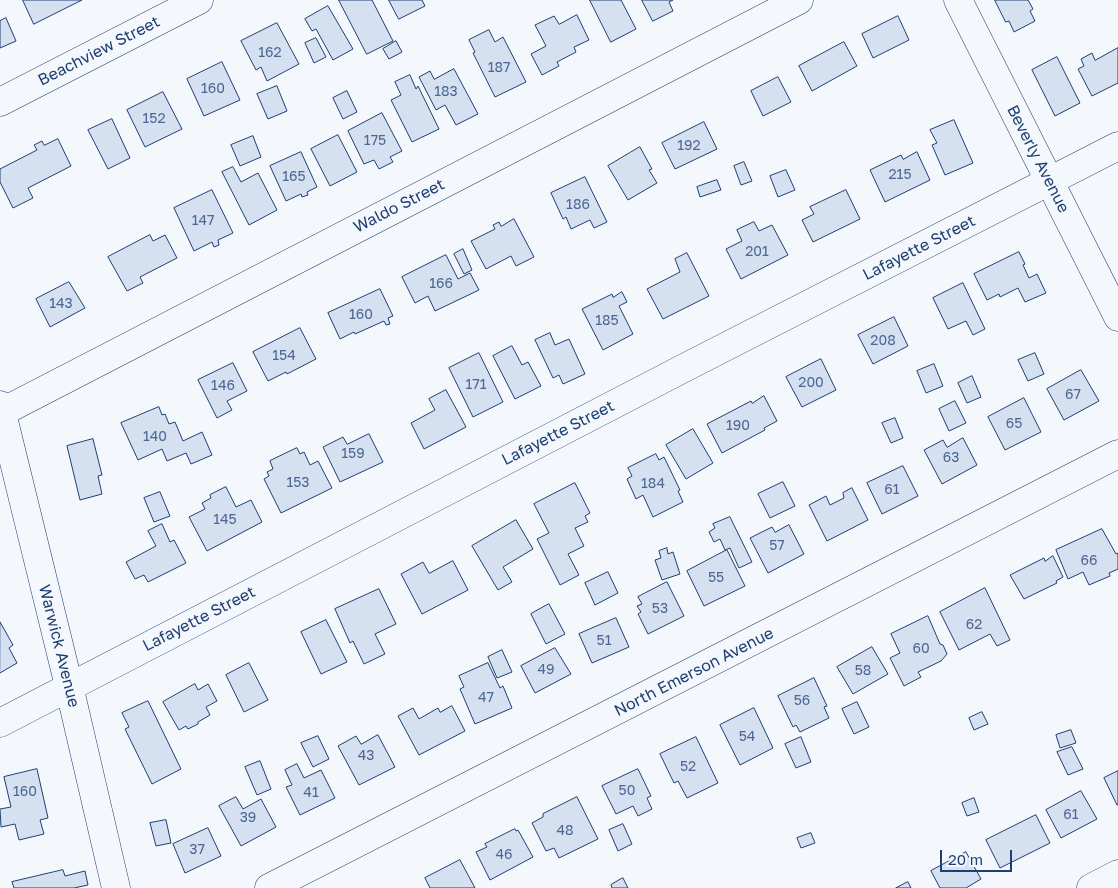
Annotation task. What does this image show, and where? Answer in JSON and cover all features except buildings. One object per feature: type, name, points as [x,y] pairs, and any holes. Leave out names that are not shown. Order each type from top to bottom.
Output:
[{"type":"street","name":"Beachview Street","points":[[0,102],[199,0]]},
{"type":"street","name":"Waldo Street","points":[[1,410],[799,0]]},
{"type":"street","name":"Beverly Avenue","points":[[958,0],[1118,317]]},
{"type":"street","name":"Lafayette Street","points":[[0,723],[661,380],[1118,146]]},
{"type":"street","name":"Warwick Avenue","points":[[1,410],[69,686],[116,888]]},
{"type":"street","name":"North Emerson Avenue","points":[[269,888],[1118,454]]},
{"type":"street","points":[[1092,888],[1118,874]]}]
